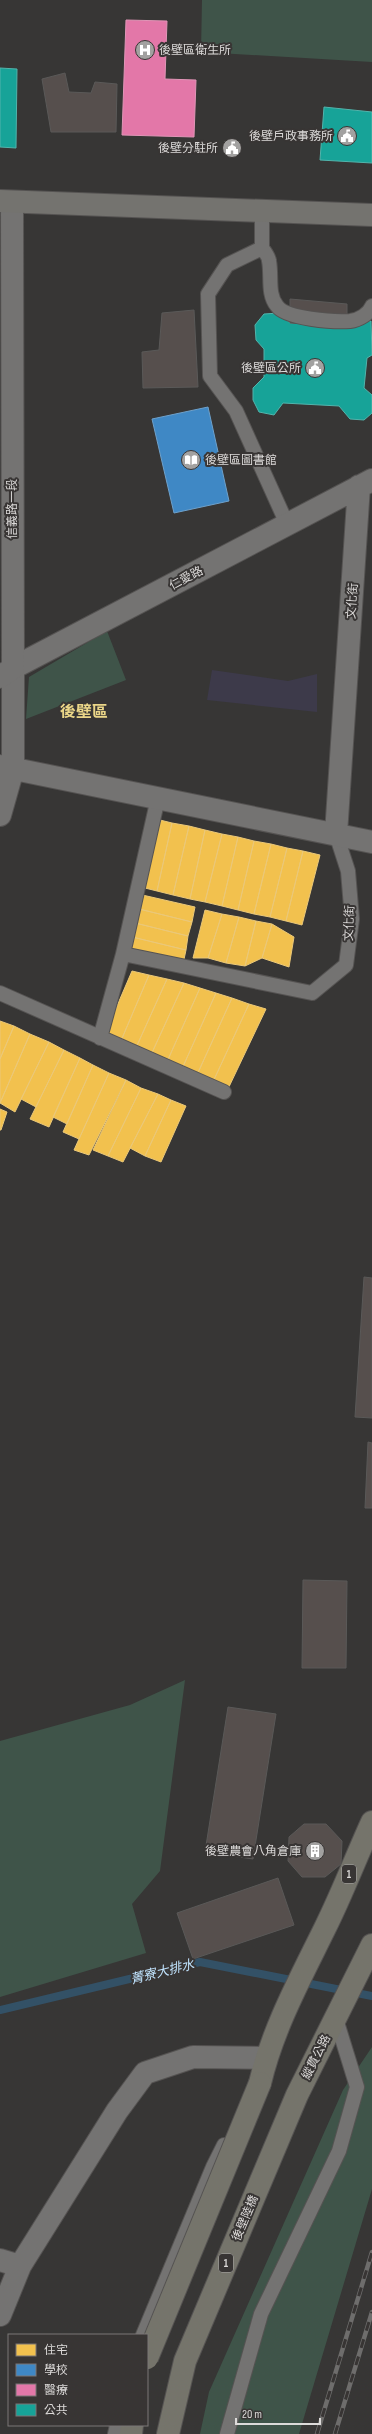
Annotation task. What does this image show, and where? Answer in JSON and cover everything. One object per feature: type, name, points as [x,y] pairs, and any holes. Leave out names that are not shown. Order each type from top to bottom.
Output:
[{"type":"main road","points":[[6,202],[372,215]]},
{"type":"main road","name":"1","points":[[148,2356],[260,2083],[266,2058],[288,2003],[326,1926],[372,1822]]},
{"type":"main road","name":"1","points":[[336,2019],[371,1946]]},
{"type":"main road","name":"縱貫公路","points":[[297,2095],[336,2019]]},
{"type":"main road","name":"後壁陸橋","points":[[168,2434],[185,2361],[297,2095]]},
{"type":"street","name":"信義路一段","points":[[0,815],[7,768],[6,202]]},
{"type":"street","name":"仁愛路","points":[[7,672],[366,483]]},
{"type":"street","name":"文化街","points":[[336,834],[366,483]]},
{"type":"street","points":[[7,768],[372,842]]},
{"type":"street","points":[[0,2315],[10,2263],[145,2073],[193,2057],[266,2058]]},
{"type":"lane","points":[[262,212],[262,248],[269,260],[272,295],[276,306],[282,312],[292,316],[350,321],[361,317],[370,310],[372,306]]},
{"type":"lane","points":[[262,248],[226,265],[208,294],[210,376],[236,411],[287,524]]},
{"type":"lane","points":[[100,1038],[123,954],[158,798]]},
{"type":"lane","name":"文化街","points":[[123,954],[312,993],[346,965],[352,919],[348,871],[336,834]]},
{"type":"lane","points":[[0,993],[224,1092]]},
{"type":"lane","points":[[227,2434],[262,2314],[340,2152],[357,2087],[336,2019]]},
{"type":"lane","points":[[143,2334],[213,2167],[234,2127],[258,2090],[266,2058]]},
{"type":"shaded area","points":[[212,670],[288,681],[317,674],[317,712],[207,700]]},
{"type":"green space","points":[[202,0],[372,0],[372,62],[201,52]]},
{"type":"green space","points":[[107,631],[126,680],[26,719],[29,677]]},
{"type":"green space","points":[[185,1680],[160,1871],[132,1904],[146,1953],[0,1997],[0,1741],[130,1705]]},
{"type":"green space","points":[[372,2047],[372,2189],[299,2434],[200,2434],[209,2392],[343,2090]]},
{"type":"building: 住宅","points":[[156,819],[172,823],[157,891],[141,887]]},
{"type":"building: 住宅","points":[[172,823],[189,826],[173,895],[157,891]]},
{"type":"building: 住宅","points":[[189,826],[205,830],[190,899],[173,895]]},
{"type":"building: 住宅","points":[[205,830],[222,834],[205,902],[190,899]]},
{"type":"building: 住宅","points":[[222,834],[238,837],[222,906],[205,902]]},
{"type":"building: 住宅","points":[[238,837],[254,841],[238,910],[222,906]]},
{"type":"building: 住宅","points":[[254,841],[271,844],[254,914],[238,910]]},
{"type":"building: 住宅","points":[[271,844],[287,848],[270,917],[254,914]]},
{"type":"building: 住宅","points":[[287,848],[303,851],[286,921],[270,917]]},
{"type":"building: 住宅","points":[[303,851],[320,855],[302,925],[286,921]]},
{"type":"building: 住宅","points":[[138,894],[195,907],[192,922],[135,908]]},
{"type":"building: 住宅","points":[[135,908],[192,922],[188,936],[131,922]]},
{"type":"building: 住宅","points":[[205,910],[222,914],[208,958],[193,958]]},
{"type":"building: 住宅","points":[[222,914],[239,917],[226,963],[208,958]]},
{"type":"building: 住宅","points":[[239,917],[256,921],[245,966],[226,963]]},
{"type":"building: 住宅","points":[[256,921],[272,924],[262,958],[245,966]]},
{"type":"building: 住宅","points":[[131,922],[188,936],[186,950],[128,936]]},
{"type":"building: 住宅","points":[[272,924],[294,937],[289,967],[262,958]]},
{"type":"building: 住宅","points":[[128,936],[186,950],[183,964],[125,950]]},
{"type":"building: 住宅","points":[[132,971],[149,975],[120,1043],[104,1036]]},
{"type":"building: 住宅","points":[[149,975],[167,979],[135,1050],[120,1043]]},
{"type":"building: 住宅","points":[[167,979],[184,983],[150,1057],[135,1050]]},
{"type":"building: 住宅","points":[[184,983],[200,988],[166,1064],[150,1057]]},
{"type":"building: 住宅","points":[[200,988],[216,993],[181,1071],[166,1064]]},
{"type":"building: 住宅","points":[[216,993],[232,998],[196,1077],[181,1071]]},
{"type":"building: 住宅","points":[[232,998],[249,1004],[212,1084],[196,1077]]},
{"type":"building: 住宅","points":[[249,1004],[266,1009],[227,1091],[212,1084]]},
{"type":"building: 住宅","points":[[0,1021],[14,1026],[0,1059]]},
{"type":"building: 住宅","points":[[14,1026],[30,1034],[0,1103],[0,1059]]},
{"type":"building: 住宅","points":[[30,1034],[49,1042],[15,1112],[0,1103]]},
{"type":"building: 住宅","points":[[49,1042],[64,1050],[36,1107],[21,1099]]},
{"type":"building: 住宅","points":[[64,1050],[80,1058],[49,1127],[30,1119]]},
{"type":"building: 住宅","points":[[80,1058],[93,1065],[67,1124],[53,1117]]},
{"type":"building: 住宅","points":[[93,1065],[109,1073],[79,1139],[63,1132]]},
{"type":"building: 住宅","points":[[109,1073],[126,1080],[89,1155],[74,1150]]},
{"type":"building: 住宅","points":[[126,1080],[141,1088],[108,1156],[93,1150]]},
{"type":"building: 住宅","points":[[141,1088],[158,1094],[123,1162],[108,1156]]},
{"type":"building: 住宅","points":[[158,1094],[171,1100],[145,1156],[130,1148]]},
{"type":"building: 住宅","points":[[171,1100],[186,1106],[161,1162],[145,1156]]},
{"type":"building: 住宅","points":[[0,1109],[7,1112],[1,1130],[0,1130]]},
{"type":"building: 學校","name":"後壁區圖書館","points":[[208,407],[229,501],[174,513],[152,419]]},
{"type":"building: 醫療","name":"後壁區衛生所","points":[[126,20],[167,21],[165,79],[196,80],[194,137],[122,135]]},
{"type":"building: 公共","points":[[0,68],[17,69],[16,148],[0,147]]},
{"type":"building: 公共","name":"後壁戶政事務所","points":[[324,107],[372,112],[372,163],[320,160]]},
{"type":"building: 公共","name":"後壁區公所","points":[[279,313],[290,323],[318,325],[356,320],[371,321],[372,355],[367,358],[364,388],[372,395],[372,413],[364,420],[350,419],[339,406],[283,403],[274,415],[259,412],[253,400],[253,388],[264,377],[264,349],[256,340],[255,325],[264,314]]},
{"type":"building: 其他","points":[[65,73],[69,92],[91,93],[95,82],[117,84],[116,132],[51,132],[42,79]]},
{"type":"building: 其他","points":[[290,299],[347,304],[347,327],[290,323]]},
{"type":"building: 其他","points":[[194,310],[198,387],[143,388],[142,352],[159,350],[162,313]]},
{"type":"building: 其他","points":[[364,1277],[372,1278],[372,1418],[355,1417]]},
{"type":"building: 其他","points":[[368,1442],[372,1443],[372,1508],[365,1508]]},
{"type":"building: 其他","points":[[303,1580],[347,1581],[346,1668],[302,1668]]},
{"type":"building: 其他","points":[[228,1707],[276,1714],[253,1859],[205,1852]]},
{"type":"building: 其他","name":"後壁農會八角倉庫","points":[[304,1824],[326,1824],[342,1841],[341,1864],[325,1877],[302,1877],[288,1861],[289,1837]]},
{"type":"building: 其他","points":[[278,1878],[294,1925],[193,1959],[177,1913]]},
{"type":"waterway","name":"菁寮大排水","points":[[0,2010],[200,1962],[372,1996]]},
{"type":"railway","points":[[317,2434],[372,2252]]},
{"type":"railway","points":[[335,2434],[372,2312]]},
{"type":"place","name":"後壁區衛生所","points":[[145,50]]},
{"type":"place","name":"後壁戶政事務所","points":[[347,136]]},
{"type":"place","name":"後壁分駐所","points":[[232,148]]},
{"type":"place","name":"後壁區公所","points":[[315,368]]},
{"type":"place","name":"後壁區圖書館","points":[[191,460]]},
{"type":"place","name":"後壁農會八角倉庫","points":[[315,1851]]},
{"type":"district","name":"後壁區","points":[[84,711]]}]
